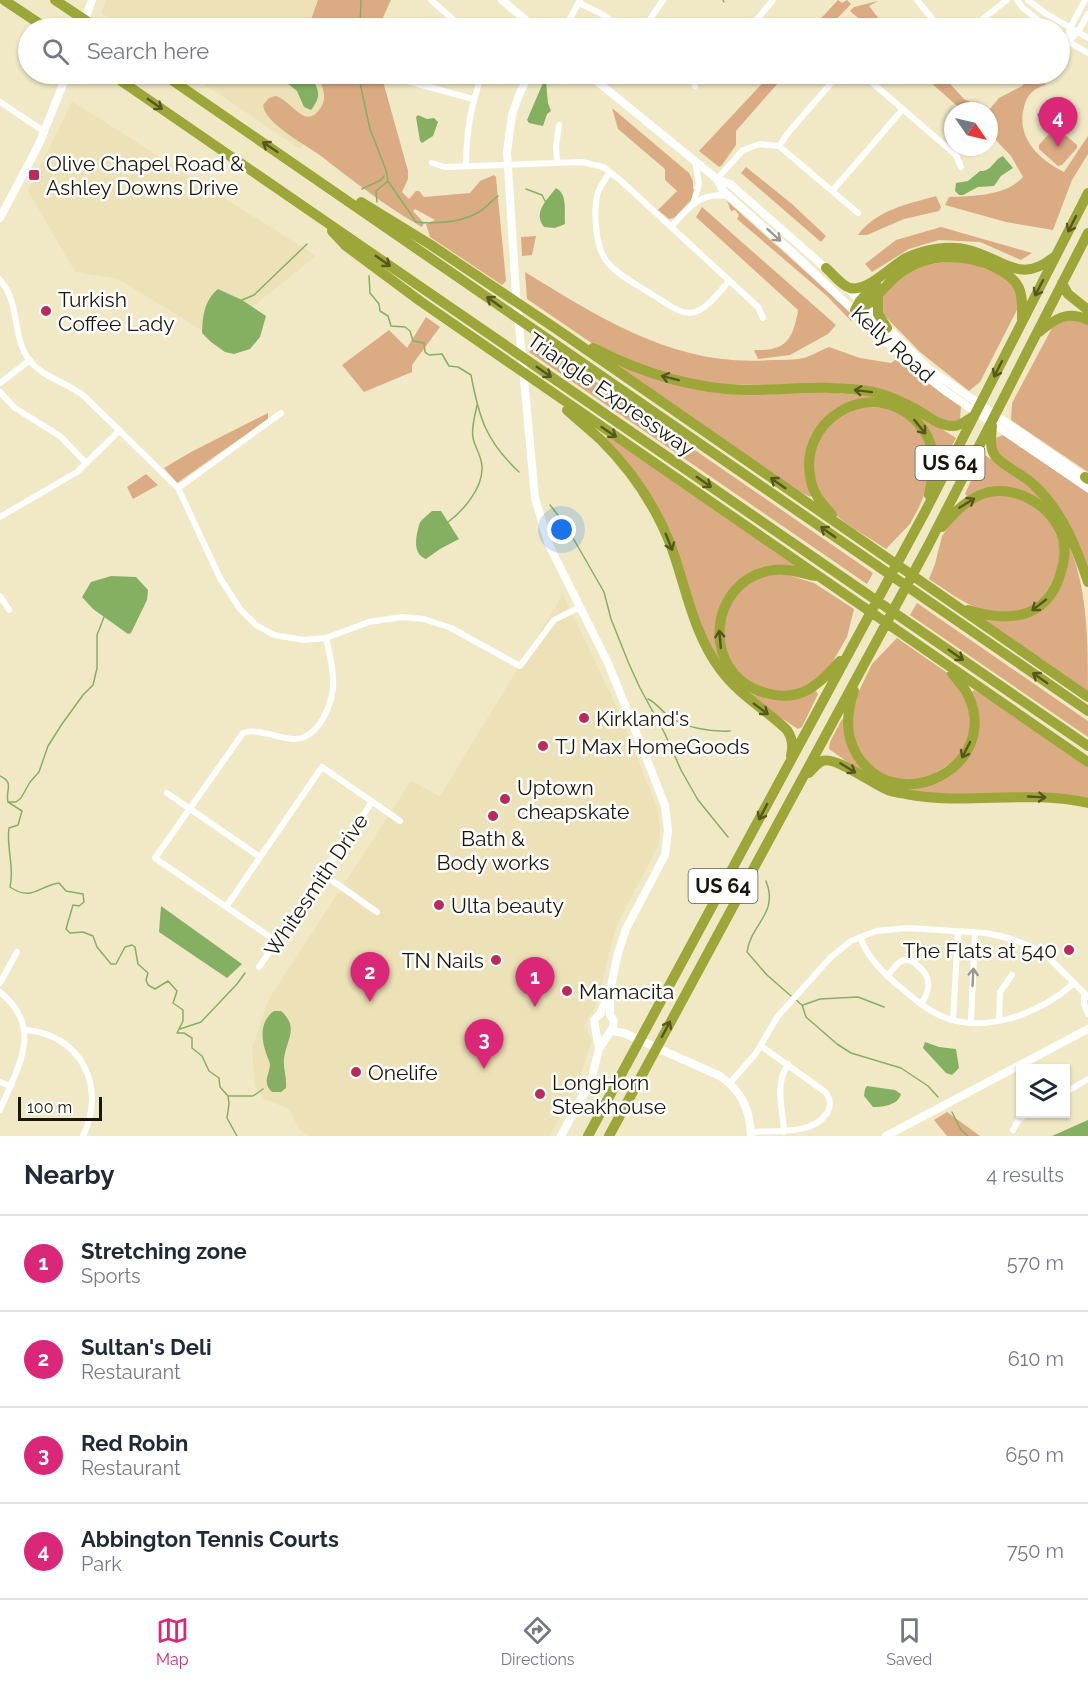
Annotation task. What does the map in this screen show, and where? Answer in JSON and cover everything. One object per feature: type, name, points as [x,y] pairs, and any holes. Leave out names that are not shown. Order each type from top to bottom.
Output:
[{"type":"highway","points":[[4,0],[31,18]]},
{"type":"highway","points":[[56,0],[82,18]]},
{"type":"highway","name":"Triangle Expressway","points":[[126,84],[1088,746]]},
{"type":"highway","name":"Triangle Expressway","points":[[178,84],[1088,711]]},
{"type":"highway","points":[[318,180],[333,184],[431,245],[558,330],[1088,697]]},
{"type":"highway","name":"US 64","points":[[588,1136],[926,510],[1088,193]]},
{"type":"highway","points":[[318,216],[346,246],[376,269],[543,387],[1088,762]]},
{"type":"highway","name":"US 64","points":[[609,1136],[928,546],[1088,233]]},
{"type":"highway","points":[[826,267],[852,288],[867,286],[907,258],[939,248],[968,249],[1020,270],[1045,264],[1057,254]]},
{"type":"highway","points":[[860,306],[915,264],[940,258],[965,258],[993,267],[1016,282],[1022,295],[1022,322]]},
{"type":"highway","points":[[860,306],[886,272]]},
{"type":"highway","points":[[1062,283],[1068,294],[1088,310]]},
{"type":"highway","points":[[878,294],[878,314],[887,328]]},
{"type":"highway","points":[[1036,334],[1051,322],[1065,315],[1074,315],[1088,320]]},
{"type":"highway","points":[[558,330],[626,363],[658,375],[691,383],[743,390],[845,389],[874,393],[909,405],[948,426],[962,424],[974,415]]},
{"type":"highway","points":[[543,387],[602,441],[641,489],[655,511],[671,545],[707,650],[719,668],[742,694],[787,730],[793,745],[791,760]]},
{"type":"highway","points":[[843,528],[815,493],[809,465],[810,453],[819,431],[828,420],[856,404],[869,402],[897,408],[910,415],[925,432],[934,453],[935,466],[926,510]]},
{"type":"highway","points":[[993,419],[991,448],[996,457],[1033,484],[1055,508],[1071,537],[1088,582]]},
{"type":"highway","points":[[928,546],[960,507],[982,494],[1010,492],[1027,497],[1044,508],[1056,524],[1064,543],[1064,564],[1055,587],[1045,602],[1028,613],[1013,617],[995,617],[959,608]]},
{"type":"highway","points":[[822,578],[796,571],[773,570],[760,574],[741,585],[728,600],[720,624],[719,635],[725,661],[734,674],[753,689],[776,696],[792,695],[806,692],[819,684],[854,645]]},
{"type":"highway","points":[[863,665],[851,699],[848,720],[850,738],[854,748],[866,766],[882,777],[897,783],[917,784],[930,782],[949,772],[961,759],[972,738],[974,716],[971,703],[961,684],[943,662]]},
{"type":"highway","points":[[800,782],[822,761],[828,760],[843,765],[889,791],[919,796],[941,798],[1040,797],[1088,803]]},
{"type":"street","points":[[86,18],[92,0]]},
{"type":"street","points":[[431,0],[452,18]]},
{"type":"street","points":[[502,0],[523,18]]},
{"type":"street","points":[[651,18],[663,0]]},
{"type":"street","points":[[917,0],[932,18]]},
{"type":"street","points":[[984,18],[1007,0]]},
{"type":"street","points":[[1017,0],[1035,18]]},
{"type":"street","points":[[1028,0],[1055,18]]},
{"type":"street","points":[[1085,0],[1070,28],[1088,38]]},
{"type":"street","points":[[758,18],[771,1]]},
{"type":"street","points":[[570,18],[579,2],[607,18]]},
{"type":"street","points":[[1070,40],[1078,33],[1088,14]]},
{"type":"street","points":[[1070,44],[1088,52]]},
{"type":"street","points":[[0,218],[45,132],[62,84]]},
{"type":"street","points":[[418,84],[473,99]]},
{"type":"street","points":[[466,166],[467,128],[478,84]]},
{"type":"street","points":[[524,84],[512,115],[507,146],[516,293],[533,483],[538,513],[549,544],[616,683],[668,818],[667,849],[626,929],[618,953],[610,992],[600,1014],[593,1023],[597,1032],[599,1049]]},
{"type":"street","name":"Kelly Road","points":[[600,84],[717,179],[730,184],[826,267],[904,358],[1087,481]]},
{"type":"street","points":[[779,146],[830,84]]},
{"type":"street","points":[[874,84],[956,155],[961,168]]},
{"type":"street","points":[[0,102],[45,132]]},
{"type":"street","points":[[833,190],[903,109]]},
{"type":"street","points":[[557,162],[555,146],[559,125]]},
{"type":"street","points":[[717,179],[743,150],[760,144],[779,146],[858,213]]},
{"type":"street","points":[[693,204],[699,184],[695,161]]},
{"type":"street","points":[[432,163],[445,167],[589,162],[603,167],[758,307],[763,318]]},
{"type":"street","points":[[610,172],[598,192],[597,234],[604,258],[615,271],[671,307],[687,313],[696,312],[705,307],[729,281]]},
{"type":"street","name":"Kelly Road","points":[[717,179],[723,191],[887,328],[959,395]]},
{"type":"street","points":[[671,227],[693,204],[710,196],[730,197]]},
{"type":"street","points":[[0,279],[12,300],[21,344],[30,360],[43,372],[78,391],[178,488],[220,578],[245,615],[256,625],[274,635],[304,640],[326,638],[369,622],[402,616],[424,619],[451,628],[520,666],[554,620],[580,607]]},
{"type":"street","points":[[0,383],[30,360]]},
{"type":"street","points":[[0,392],[15,408],[60,436],[86,463]]},
{"type":"street","points":[[178,488],[281,413]]},
{"type":"street","points":[[0,517],[77,472],[120,430]]},
{"type":"street","points":[[0,596],[9,610]]},
{"type":"street","points":[[276,941],[155,858],[243,733],[248,731],[295,739],[309,735],[318,726],[331,701],[334,681],[326,638]]},
{"type":"street","points":[[226,907],[322,767],[400,821]]},
{"type":"street","points":[[167,793],[260,858]]},
{"type":"street","name":"Whitesmith Drive","points":[[259,967],[372,802]]},
{"type":"street","points":[[323,874],[377,912]]},
{"type":"street","points":[[730,1083],[761,1046],[782,1012],[838,951],[860,937],[881,930],[902,928],[1002,936],[1034,948],[1056,964],[1086,995],[1084,1004],[1088,1014]]},
{"type":"street","points":[[953,1020],[958,932]]},
{"type":"street","points":[[971,1022],[975,933]]},
{"type":"street","points":[[860,937],[870,956],[887,976],[921,1004],[940,1016],[953,1020],[971,1022],[999,1020],[1031,1011],[1056,998],[1074,983]]},
{"type":"street","points":[[0,983],[17,952]]},
{"type":"street","points":[[887,976],[901,961],[914,962],[926,972],[928,978],[927,995],[921,1004]]},
{"type":"street","points":[[999,1020],[1000,992],[1012,975]]},
{"type":"street","points":[[0,992],[11,1002],[25,1030],[23,1052],[0,1110]]},
{"type":"street","points":[[561,1136],[591,1081],[599,1049],[609,1032],[612,1018],[610,992]]},
{"type":"street","points":[[600,1014],[612,1018],[624,1033]]},
{"type":"street","points":[[886,1136],[1088,1029]]},
{"type":"street","points":[[25,1030],[45,1033],[60,1040],[76,1054],[84,1066],[93,1097],[91,1116],[83,1136]]},
{"type":"street","points":[[597,1032],[602,1034],[624,1033],[686,1060],[730,1083],[748,1109],[751,1134],[797,1132],[818,1122],[826,1115],[830,1106],[829,1098],[824,1091],[761,1046]]},
{"type":"street","points":[[784,1132],[779,1084],[788,1064]]},
{"type":"street","points":[[1070,1089],[1088,1079]]},
{"type":"street","points":[[0,1082],[10,1086]]},
{"type":"street","points":[[1013,1130],[1021,1118]]},
{"type":"shaded area","points":[[106,0],[321,0],[315,18],[108,18],[101,13]]},
{"type":"shaded area","points":[[318,0],[391,0],[383,18],[312,18]]},
{"type":"shaded area","points":[[838,0],[842,3],[847,0],[851,4],[838,18],[821,18]]},
{"type":"shaded area","points":[[878,1],[869,6],[878,18],[858,18],[850,11],[854,7]]},
{"type":"shaded area","points":[[204,84],[325,84],[329,93],[319,122],[300,149]]},
{"type":"shaded area","points":[[288,84],[315,84],[318,96],[311,110],[304,107],[297,91]]},
{"type":"shaded area","points":[[321,84],[384,84],[408,171],[408,179],[402,192],[409,199],[416,191],[424,197],[470,193],[480,181],[494,175],[496,177],[506,281],[502,285],[430,237],[426,224],[435,220],[415,209],[413,211],[424,223],[422,227],[407,218],[287,134],[265,112],[263,105],[269,98],[275,96],[303,115],[308,117],[313,115],[324,101]]},
{"type":"shaded area","points":[[543,84],[546,84],[551,111],[547,114],[543,126],[529,123],[527,120]]},
{"type":"shaded area","points":[[762,84],[777,84],[736,131],[736,145],[722,165],[719,167],[699,151]]},
{"type":"shaded area","points":[[932,84],[950,84],[964,99],[970,102],[953,102]]},
{"type":"shaded area","points":[[1024,84],[1045,84],[1031,93],[1024,107],[1023,128],[1031,146],[1046,161],[1064,172],[1088,136],[1088,154],[1072,180],[1053,230],[1006,222],[945,205],[949,197],[999,191],[1016,183],[1023,177],[1011,156],[998,142],[998,102],[996,102]]},
{"type":"shaded area","points":[[72,101],[316,256],[214,338],[118,279],[75,272],[28,191]]},
{"type":"shaded area","points":[[1051,101],[1053,106],[1060,104],[1063,111],[1056,114],[1058,119],[1049,122],[1046,116],[1039,119],[1037,114],[1044,111],[1042,105]]},
{"type":"shaded area","points":[[612,108],[689,173],[693,181],[693,189],[696,190],[691,200],[674,218],[669,219],[658,210],[677,191],[665,180],[665,169],[618,129]]},
{"type":"shaded area","points":[[418,115],[427,119],[434,118],[438,122],[433,136],[422,143],[416,117]]},
{"type":"shaded area","points":[[1054,128],[1077,145],[1062,165],[1058,166],[1039,149],[1039,145]]},
{"type":"shaded area","points":[[1003,156],[1013,168],[1001,176],[994,186],[978,187],[963,195],[955,191],[956,183],[968,181],[980,171],[987,170]]},
{"type":"shaded area","points":[[746,167],[792,204],[826,236],[821,242],[741,173]]},
{"type":"shaded area","points":[[556,188],[564,199],[565,224],[555,228],[544,227],[540,211]]},
{"type":"shaded area","points":[[936,196],[941,207],[939,211],[904,219],[867,235],[858,235],[874,219],[893,209]]},
{"type":"shaded area","points":[[727,201],[855,316],[851,321],[827,296],[737,219],[739,215],[735,210],[731,211]]},
{"type":"shaded area","points":[[702,207],[836,325],[828,334],[790,355],[758,359],[754,350],[773,349],[786,342],[796,321],[798,310],[696,217]]},
{"type":"shaded area","points":[[941,227],[1032,253],[1021,260],[980,242],[939,240],[909,249],[872,272],[865,264],[896,240]]},
{"type":"shaded area","points":[[536,236],[532,255],[522,256],[521,237]]},
{"type":"shaded area","points":[[965,261],[1004,276],[1014,286],[1019,306],[980,382],[969,391],[920,352],[882,313],[883,295],[911,271],[929,264]]},
{"type":"shaded area","points":[[525,272],[612,323],[672,348],[704,356],[737,360],[792,360],[804,358],[829,347],[860,358],[891,363],[899,357],[961,406],[960,420],[948,422],[908,401],[788,386],[720,384],[683,378],[652,369],[593,344],[527,299]]},
{"type":"shaded area","points":[[218,289],[242,300],[266,316],[260,337],[250,349],[234,354],[225,352],[202,333],[207,303]]},
{"type":"shaded area","points":[[426,317],[440,327],[412,365],[412,372],[364,392],[342,365],[389,330],[407,348]]},
{"type":"shaded area","points":[[1068,318],[1088,323],[1088,472],[1011,420],[1012,403],[1052,328]]},
{"type":"shaded area","points":[[537,341],[873,573],[867,584],[529,352]]},
{"type":"shaded area","points":[[611,363],[660,379],[873,396],[873,399],[863,399],[812,437],[812,494],[810,497],[789,486]]},
{"type":"shaded area","points":[[859,407],[891,408],[915,424],[931,452],[928,486],[919,507],[910,524],[886,549],[849,525],[829,508],[822,499],[814,477],[814,453],[823,432],[837,418]]},
{"type":"shaded area","points":[[914,411],[956,438],[941,467],[937,451]]},
{"type":"shaded area","points":[[268,413],[268,419],[177,483],[164,468],[191,452]]},
{"type":"shaded area","points":[[1003,435],[1088,493],[1088,574],[1072,530],[994,447],[996,438]]},
{"type":"shaded area","points":[[607,436],[798,566],[786,567],[730,592],[721,658],[718,660],[706,639],[677,555],[605,439]]},
{"type":"shaded area","points":[[983,454],[1020,477],[1044,499],[1041,501],[1034,496],[967,496],[965,494]]},
{"type":"shaded area","points":[[146,474],[158,485],[133,499],[127,487]]},
{"type":"shaded area","points":[[1010,494],[1036,506],[1047,516],[1058,539],[1061,560],[1052,583],[1038,602],[1017,613],[997,614],[966,603],[929,579],[942,536],[960,511],[982,497]]},
{"type":"shaded area","points":[[432,511],[441,511],[459,539],[426,559],[419,553],[416,540],[422,519]]},
{"type":"shaded area","points":[[1066,539],[1083,594],[1087,633],[1088,692],[985,622],[987,619],[1008,621],[1054,596]]},
{"type":"shaded area","points":[[785,574],[814,583],[854,609],[847,637],[829,668],[808,688],[780,693],[753,686],[733,668],[723,644],[728,606],[744,586],[763,576]]},
{"type":"shaded area","points":[[111,576],[136,577],[148,590],[147,600],[131,633],[128,634],[93,609],[82,597],[91,582]]},
{"type":"shaded area","points":[[563,594],[621,716],[657,808],[660,829],[658,847],[617,925],[599,1000],[584,1026],[592,1040],[577,1085],[550,1136],[310,1136],[299,1129],[289,1109],[264,1099],[255,1086],[252,1049],[268,1000],[411,781],[440,796]]},
{"type":"shaded area","points":[[917,603],[1088,721],[1088,737],[910,615]]},
{"type":"shaded area","points":[[897,638],[946,672],[967,698],[971,730],[960,757],[925,780],[897,780],[872,768],[854,741],[852,713],[856,697],[872,664]]},
{"type":"shaded area","points":[[741,685],[759,695],[768,697],[796,697],[816,691],[818,694],[802,727],[798,729],[761,705]]},
{"type":"shaded area","points":[[974,690],[1088,765],[1088,800],[944,795],[910,791],[910,788],[939,782],[957,768],[968,748],[976,725],[977,713],[972,692]]},
{"type":"shaded area","points":[[842,719],[865,770],[863,773],[829,749],[830,742]]},
{"type":"shaded area","points":[[161,906],[242,964],[227,978],[159,932]]},
{"type":"shaded area","points":[[274,1011],[281,1011],[287,1017],[291,1029],[284,1059],[286,1088],[281,1092],[272,1092],[267,1085],[270,1064],[265,1050],[263,1032],[266,1020]]},
{"type":"shaded area","points":[[925,1042],[956,1049],[959,1068],[952,1075],[946,1073],[923,1048]]},
{"type":"shaded area","points":[[867,1086],[895,1090],[901,1094],[894,1103],[873,1107],[864,1096]]},
{"type":"shaded area","points":[[947,1112],[980,1136],[947,1136],[934,1120]]},
{"type":"shaded area","points":[[1088,1120],[1088,1136],[1052,1136]]},
{"type":"waterway","points":[[360,18],[361,0]]},
{"type":"waterway","points":[[360,84],[370,129],[388,181],[376,191],[377,202]]},
{"type":"waterway","points":[[362,189],[381,180],[384,176]]},
{"type":"waterway","points":[[388,181],[416,222],[440,223],[472,216],[498,196]]},
{"type":"waterway","points":[[526,189],[542,195],[546,203]]},
{"type":"waterway","points":[[242,300],[254,295],[307,244]]},
{"type":"waterway","points":[[369,276],[370,293],[379,304],[380,311],[388,316],[391,326],[405,327],[410,331],[413,341],[424,343],[425,352],[429,355],[442,354],[449,366],[458,367],[471,375],[477,404],[491,439],[519,472]]},
{"type":"waterway","points":[[448,522],[471,499],[481,477],[481,461],[473,434],[477,405]]},
{"type":"waterway","points":[[550,505],[565,524],[604,592],[611,619],[629,664],[681,770],[698,800],[728,837]]},
{"type":"waterway","points":[[9,802],[16,802],[21,798],[39,772],[48,746],[62,724],[93,685],[97,668],[97,635],[104,617]]},
{"type":"waterway","points":[[648,699],[670,717],[683,724],[707,730],[730,731]]},
{"type":"waterway","points":[[0,776],[8,784],[8,802],[22,811],[18,825],[9,828],[12,872],[10,887],[30,893],[59,883],[66,891],[83,894],[84,902],[79,906],[73,905],[66,929],[70,933],[83,932],[93,936],[97,947],[111,964],[116,964],[125,947],[132,945],[135,947],[138,964],[148,973],[146,980],[148,985],[155,989],[168,981],[177,991],[173,1003],[183,1010],[183,1021],[177,1033],[184,1033],[192,1038],[192,1048],[202,1056],[209,1071],[219,1078],[220,1087],[228,1096],[227,1118],[237,1136]]},
{"type":"waterway","points":[[766,881],[769,892],[767,910],[753,933],[747,952],[767,975],[791,996]]},
{"type":"waterway","points":[[180,1029],[201,1022],[245,973]]},
{"type":"waterway","points":[[803,1005],[820,999],[858,997],[884,1007]]},
{"type":"waterway","points":[[795,999],[802,1005],[806,1017],[837,1044],[851,1053],[901,1068],[928,1086],[938,1097]]},
{"type":"waterway","points":[[228,1096],[253,1096],[263,1089]]},
{"type":"waterway","points":[[952,1112],[961,1130],[968,1136]]},
{"type":"place","name":"Abbington Tennis Courts","points":[[1058,147]]},
{"type":"place","name":"Olive Chapel Road & Ashley Downs Drive","points":[[34,175]]},
{"type":"place","name":"Turkish Coffee Lady","points":[[46,311]]},
{"type":"place","name":"Kirkland's","points":[[584,718]]},
{"type":"place","name":"TJ Max HomeGoods","points":[[543,746]]},
{"type":"place","name":"Uptown cheapskate","points":[[505,799]]},
{"type":"place","name":"Bath & Body works","points":[[493,816]]},
{"type":"place","name":"Ulta beauty","points":[[439,905]]},
{"type":"place","name":"The Flats at 540","points":[[1069,950]]},
{"type":"place","name":"TN Nails","points":[[496,960]]},
{"type":"place","name":"Mamacita","points":[[567,991]]},
{"type":"place","name":"Sultan's Deli","points":[[370,1002]]},
{"type":"place","name":"Stretching zone","points":[[535,1007]]},
{"type":"place","name":"Red Robin","points":[[484,1069]]},
{"type":"place","name":"Onelife","points":[[356,1072]]},
{"type":"place","name":"LongHorn Steakhouse","points":[[540,1094]]}]
